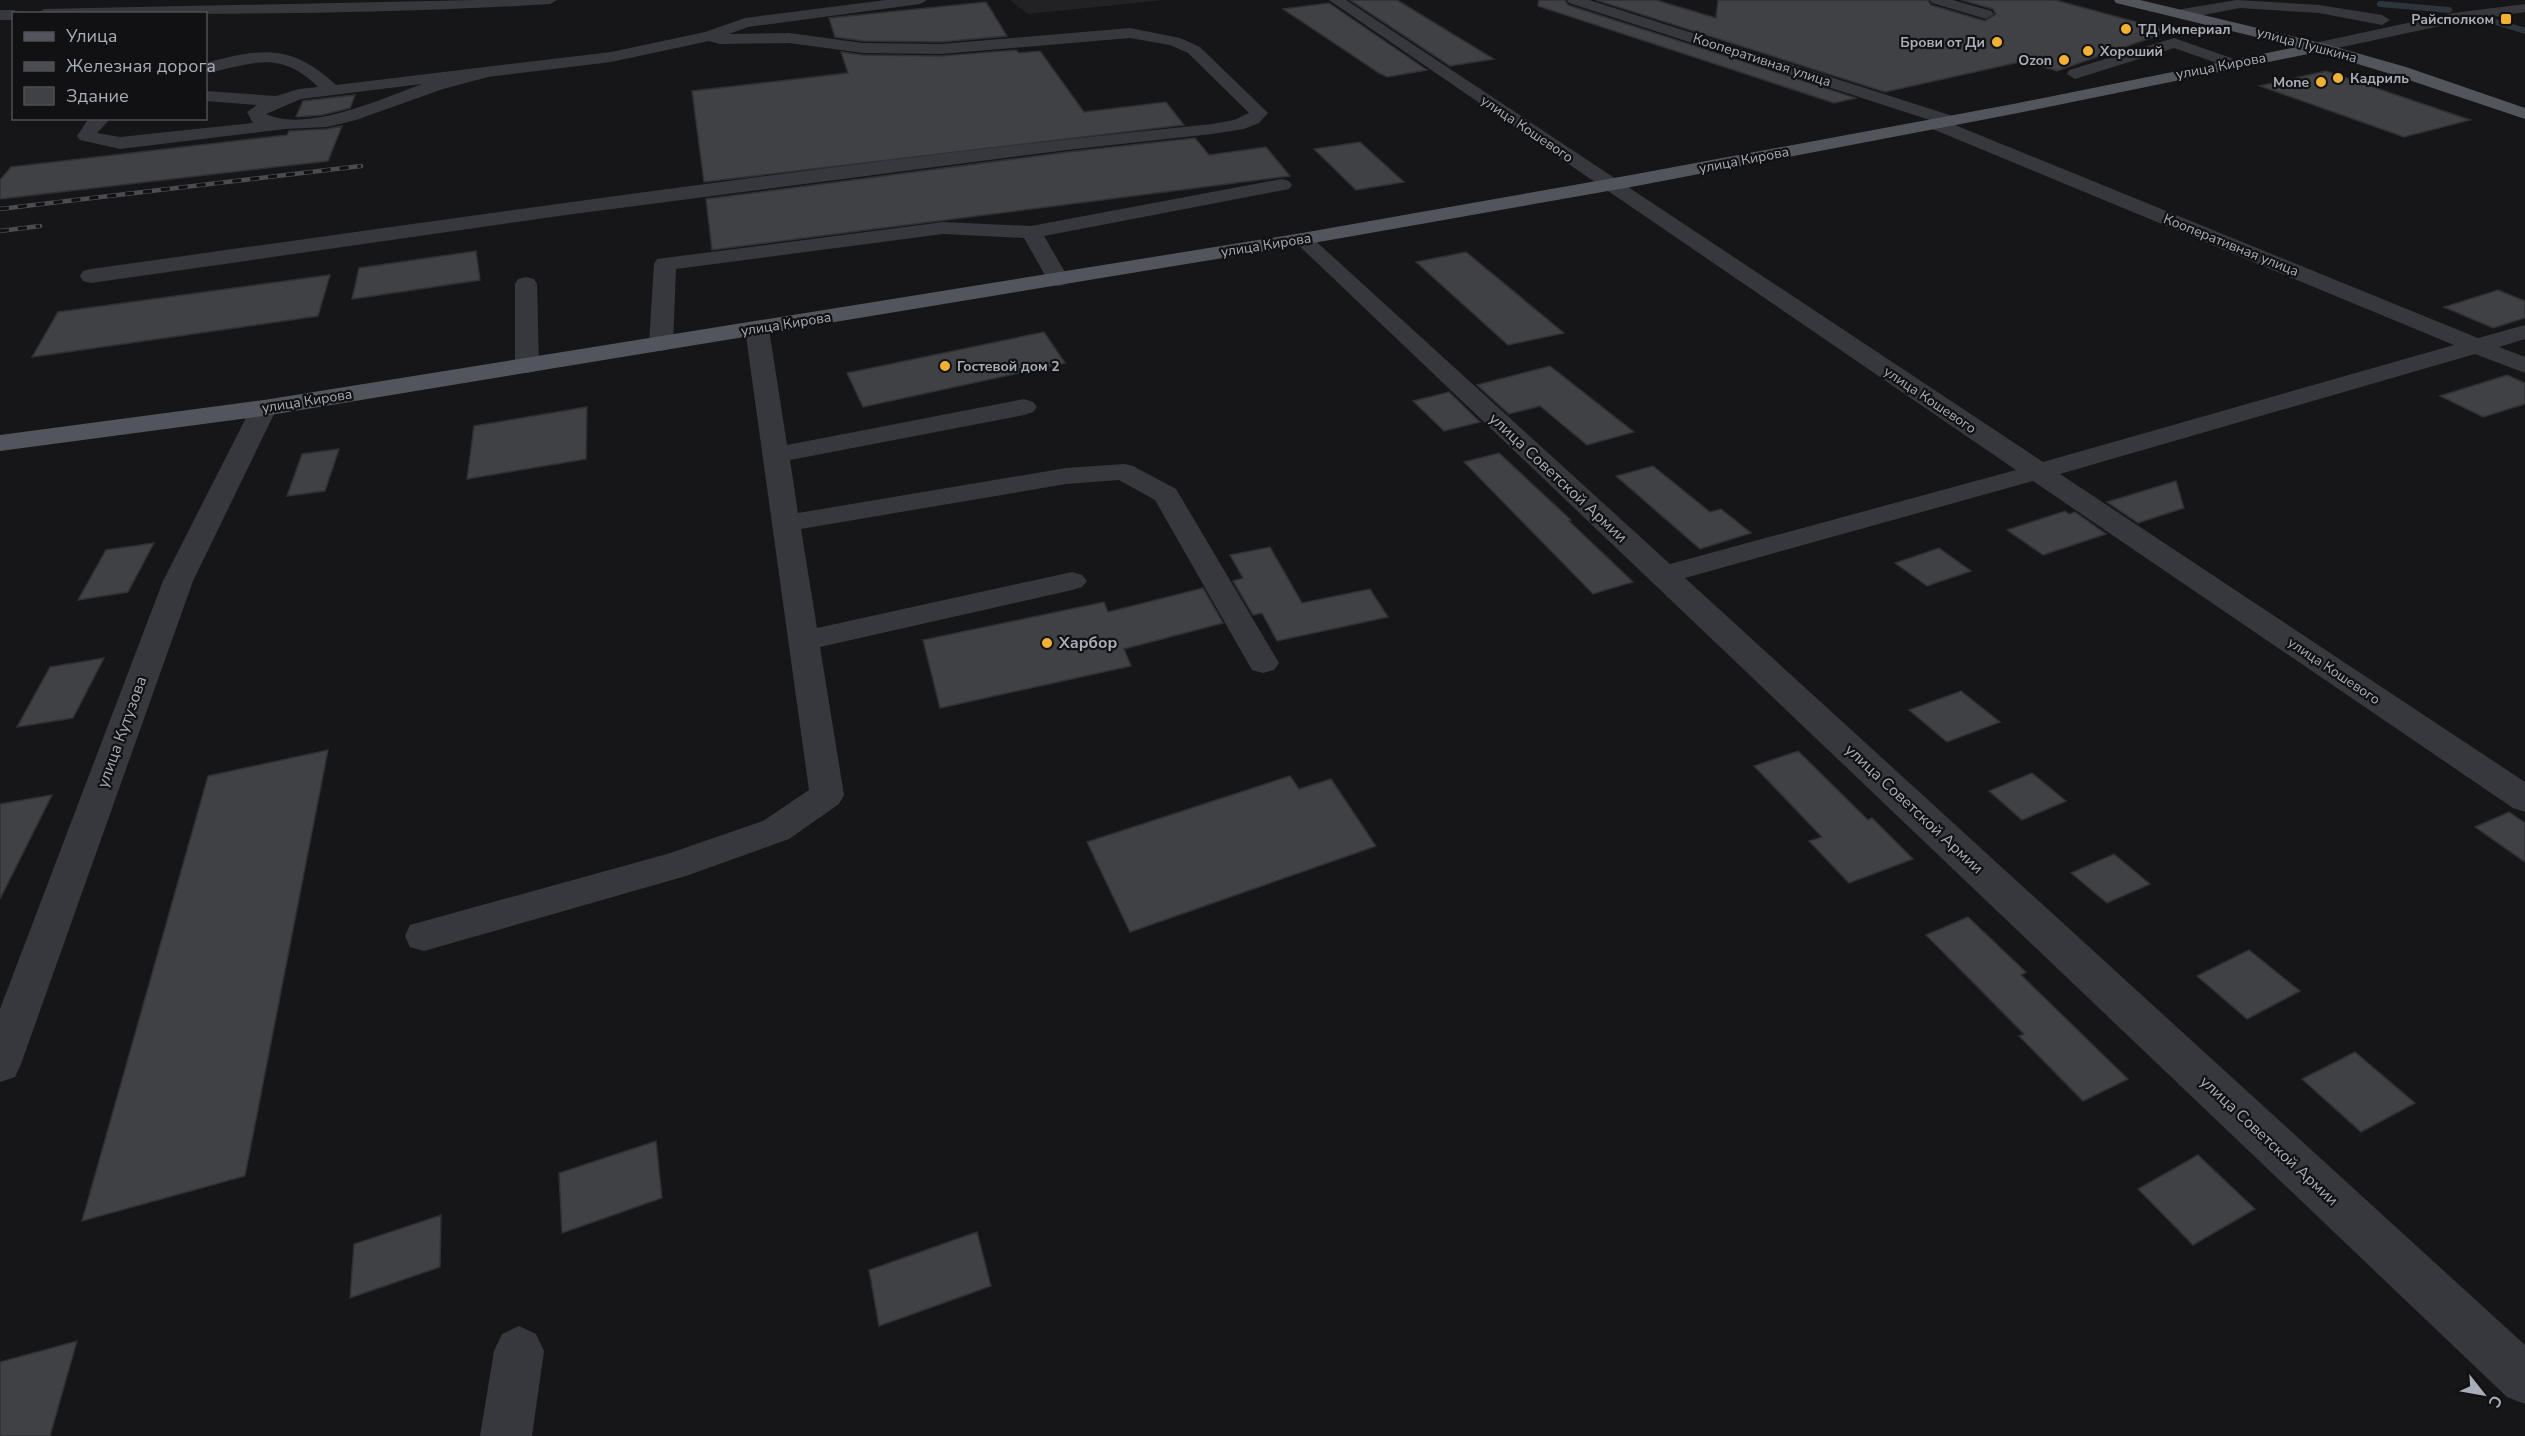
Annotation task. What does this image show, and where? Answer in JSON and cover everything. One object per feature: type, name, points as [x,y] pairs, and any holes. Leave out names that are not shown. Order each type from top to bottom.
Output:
[{"type":"main road","name":"улица Пушкина","points":[[2121,0],[2319,48],[2400,71],[2525,114]]},
{"type":"main road","name":"улица Кирова","points":[[0,443],[264,408],[1302,239],[1609,185],[2319,48]]},
{"type":"street","points":[[83,12],[472,6],[550,0]]},
{"type":"street","points":[[279,125],[259,119],[255,112],[277,101],[299,94],[611,57],[710,36],[746,23],[920,0]]},
{"type":"street","name":"улица Кошевого","points":[[1336,0],[2525,799]]},
{"type":"street","name":"Кооперативная улица","points":[[1574,0],[1943,122],[2525,366]]},
{"type":"street","points":[[1937,0],[1986,14]]},
{"type":"street","points":[[2320,0],[2408,28]]},
{"type":"street","points":[[2182,14],[2240,4],[2319,9],[2382,20]]},
{"type":"street","name":"улица Кирова","points":[[2319,48],[2454,18],[2525,8]]},
{"type":"street","points":[[91,276],[566,209],[1067,144],[1221,128],[1238,125],[1253,119],[1259,113],[1194,50],[1174,41],[1130,33],[941,49],[863,48],[789,38],[720,39],[710,36]]},
{"type":"street","points":[[2075,74],[2174,43],[2234,64]]},
{"type":"street","points":[[207,68],[242,58],[277,58],[305,66],[332,90]]},
{"type":"street","points":[[99,120],[94,123],[86,136],[120,143],[279,125],[312,124],[343,118],[438,85],[482,73]]},
{"type":"street","points":[[207,96],[277,101]]},
{"type":"street","points":[[661,345],[665,264],[943,228],[1031,232],[1282,185]]},
{"type":"street","points":[[1031,232],[1058,279]]},
{"type":"street","name":"улица Советской Армии","points":[[1302,239],[2525,1379]]},
{"type":"street","points":[[526,284],[527,366]]},
{"type":"street","points":[[423,936],[672,866],[776,830],[827,795],[757,329]]},
{"type":"street","points":[[1663,575],[2037,472],[2525,332]]},
{"type":"street","points":[[776,455],[1024,407]]},
{"type":"street","name":"улица Кутузова","points":[[0,1064],[178,581],[264,408]]},
{"type":"street","points":[[786,524],[1066,476],[1124,472],[1166,495],[1263,663]]},
{"type":"street","points":[[804,641],[1072,581]]},
{"type":"street","points":[[506,1436],[519,1351]]},
{"type":"shaded area","points":[[1010,0],[1164,0],[1028,14]]},
{"type":"building","points":[[1350,0],[1397,0],[1494,59],[1450,66]]},
{"type":"building","points":[[1539,0],[1565,0],[1568,5],[1856,98],[1834,103],[1538,6]]},
{"type":"building","points":[[1596,0],[1656,0],[1716,18],[1718,0],[1928,0],[1931,5],[1985,21],[1996,14],[1993,9],[1961,0],[2055,0],[2170,31],[2057,71],[2024,61],[1885,92]]},
{"type":"building","points":[[986,2],[1007,36],[941,42],[863,41],[835,37],[829,18]]},
{"type":"building","points":[[1329,3],[1427,70],[1387,77],[1283,9]]},
{"type":"building","points":[[1016,50],[1019,53],[1040,51],[1084,112],[1166,102],[1184,125],[704,182],[692,91],[848,73],[841,52],[863,55],[941,56]]},
{"type":"building","points":[[2326,71],[2470,120],[2404,137],[2260,86]]},
{"type":"building","points":[[355,95],[350,108],[322,115],[296,117],[303,101]]},
{"type":"building","points":[[342,126],[328,161],[0,199],[0,180],[11,167],[287,135],[289,131]]},
{"type":"building","points":[[1195,138],[1209,155],[1266,147],[1290,176],[712,250],[706,199],[1067,152]]},
{"type":"building","points":[[1360,142],[1404,182],[1356,190],[1314,149]]},
{"type":"building","points":[[476,251],[480,280],[352,299],[359,268]]},
{"type":"building","points":[[1466,252],[1564,333],[1508,345],[1416,262]]},
{"type":"building","points":[[330,275],[318,316],[32,357],[58,312]]},
{"type":"building","points":[[2498,290],[2525,301],[2525,318],[2493,328],[2444,307]]},
{"type":"building","points":[[1044,332],[1065,363],[863,407],[847,373]]},
{"type":"building","points":[[1550,366],[1634,432],[1587,445],[1540,406],[1509,414],[1477,385]]},
{"type":"building","points":[[2507,375],[2525,383],[2525,404],[2483,417],[2440,396]]},
{"type":"building","points":[[1449,392],[1480,422],[1444,431],[1413,401]]},
{"type":"building","points":[[587,407],[586,459],[467,479],[474,426]]},
{"type":"building","points":[[339,449],[325,491],[287,496],[302,454]]},
{"type":"building","points":[[1499,453],[1633,582],[1593,594],[1464,462]]},
{"type":"building","points":[[1653,466],[1710,512],[1721,509],[1751,533],[1700,549],[1616,476]]},
{"type":"building","points":[[2176,481],[2184,508],[2138,523],[2107,502]]},
{"type":"building","points":[[2065,511],[2069,514],[2075,512],[2106,534],[2043,555],[2007,530]]},
{"type":"building","points":[[154,543],[128,592],[78,600],[106,550]]},
{"type":"building","points":[[1270,547],[1302,603],[1370,589],[1388,617],[1277,641],[1262,613],[1253,615],[1233,581],[1243,578],[1230,555]]},
{"type":"building","points":[[1939,548],[1971,571],[1927,586],[1895,563]]},
{"type":"building","points":[[1203,588],[1223,623],[1124,649],[1131,666],[940,708],[923,640],[1104,602],[1108,612]]},
{"type":"building","points":[[104,658],[73,718],[17,727],[50,667]]},
{"type":"building","points":[[1961,691],[2000,722],[1947,742],[1909,710]]},
{"type":"building","points":[[328,750],[245,1176],[82,1221],[208,776]]},
{"type":"building","points":[[1798,751],[1868,820],[1872,818],[1913,859],[1849,883],[1809,841],[1822,837],[1754,766]]},
{"type":"building","points":[[2032,773],[2066,801],[2022,820],[1989,791]]},
{"type":"building","points":[[1290,776],[1299,789],[1331,779],[1376,846],[1130,932],[1087,842]]},
{"type":"building","points":[[52,795],[0,899],[0,804]]},
{"type":"building","points":[[2509,812],[2525,823],[2525,862],[2475,827]]},
{"type":"building","points":[[2114,854],[2150,884],[2107,903],[2071,873]]},
{"type":"building","points":[[1968,917],[2026,972],[2021,975],[2128,1079],[2083,1101],[2019,1036],[2024,1034],[1926,935]]},
{"type":"building","points":[[2249,950],[2300,991],[2247,1019],[2197,976]]},
{"type":"building","points":[[2355,1052],[2415,1103],[2361,1132],[2302,1079]]},
{"type":"building","points":[[656,1141],[662,1198],[562,1233],[559,1173]]},
{"type":"building","points":[[2198,1155],[2255,1209],[2193,1245],[2138,1189]]},
{"type":"building","points":[[441,1215],[440,1267],[350,1298],[354,1244]]},
{"type":"building","points":[[977,1232],[991,1286],[879,1326],[869,1270]]},
{"type":"building","points":[[77,1341],[50,1436],[0,1436],[0,1362]]},
{"type":"waterway","points":[[2380,4],[2449,10]]},
{"type":"waterway","points":[[2489,20],[2525,31]]},
{"type":"railway","points":[[0,209],[361,166]]},
{"type":"railway","points":[[0,231],[40,226]]},
{"type":"place","name":"Райсполком","points":[[2506,19]]},
{"type":"place","name":"ТД Империал","points":[[2126,29]]},
{"type":"place","name":"Брови от Ди","points":[[1997,42]]},
{"type":"place","name":"Хороший","points":[[2088,51]]},
{"type":"place","name":"Ozon","points":[[2064,60]]},
{"type":"place","name":"Кадриль","points":[[2338,78]]},
{"type":"place","name":"Mone","points":[[2321,82]]},
{"type":"place","name":"Гостевой дом 2","points":[[945,366]]},
{"type":"place","name":"Харбор","points":[[1047,643]]}]
